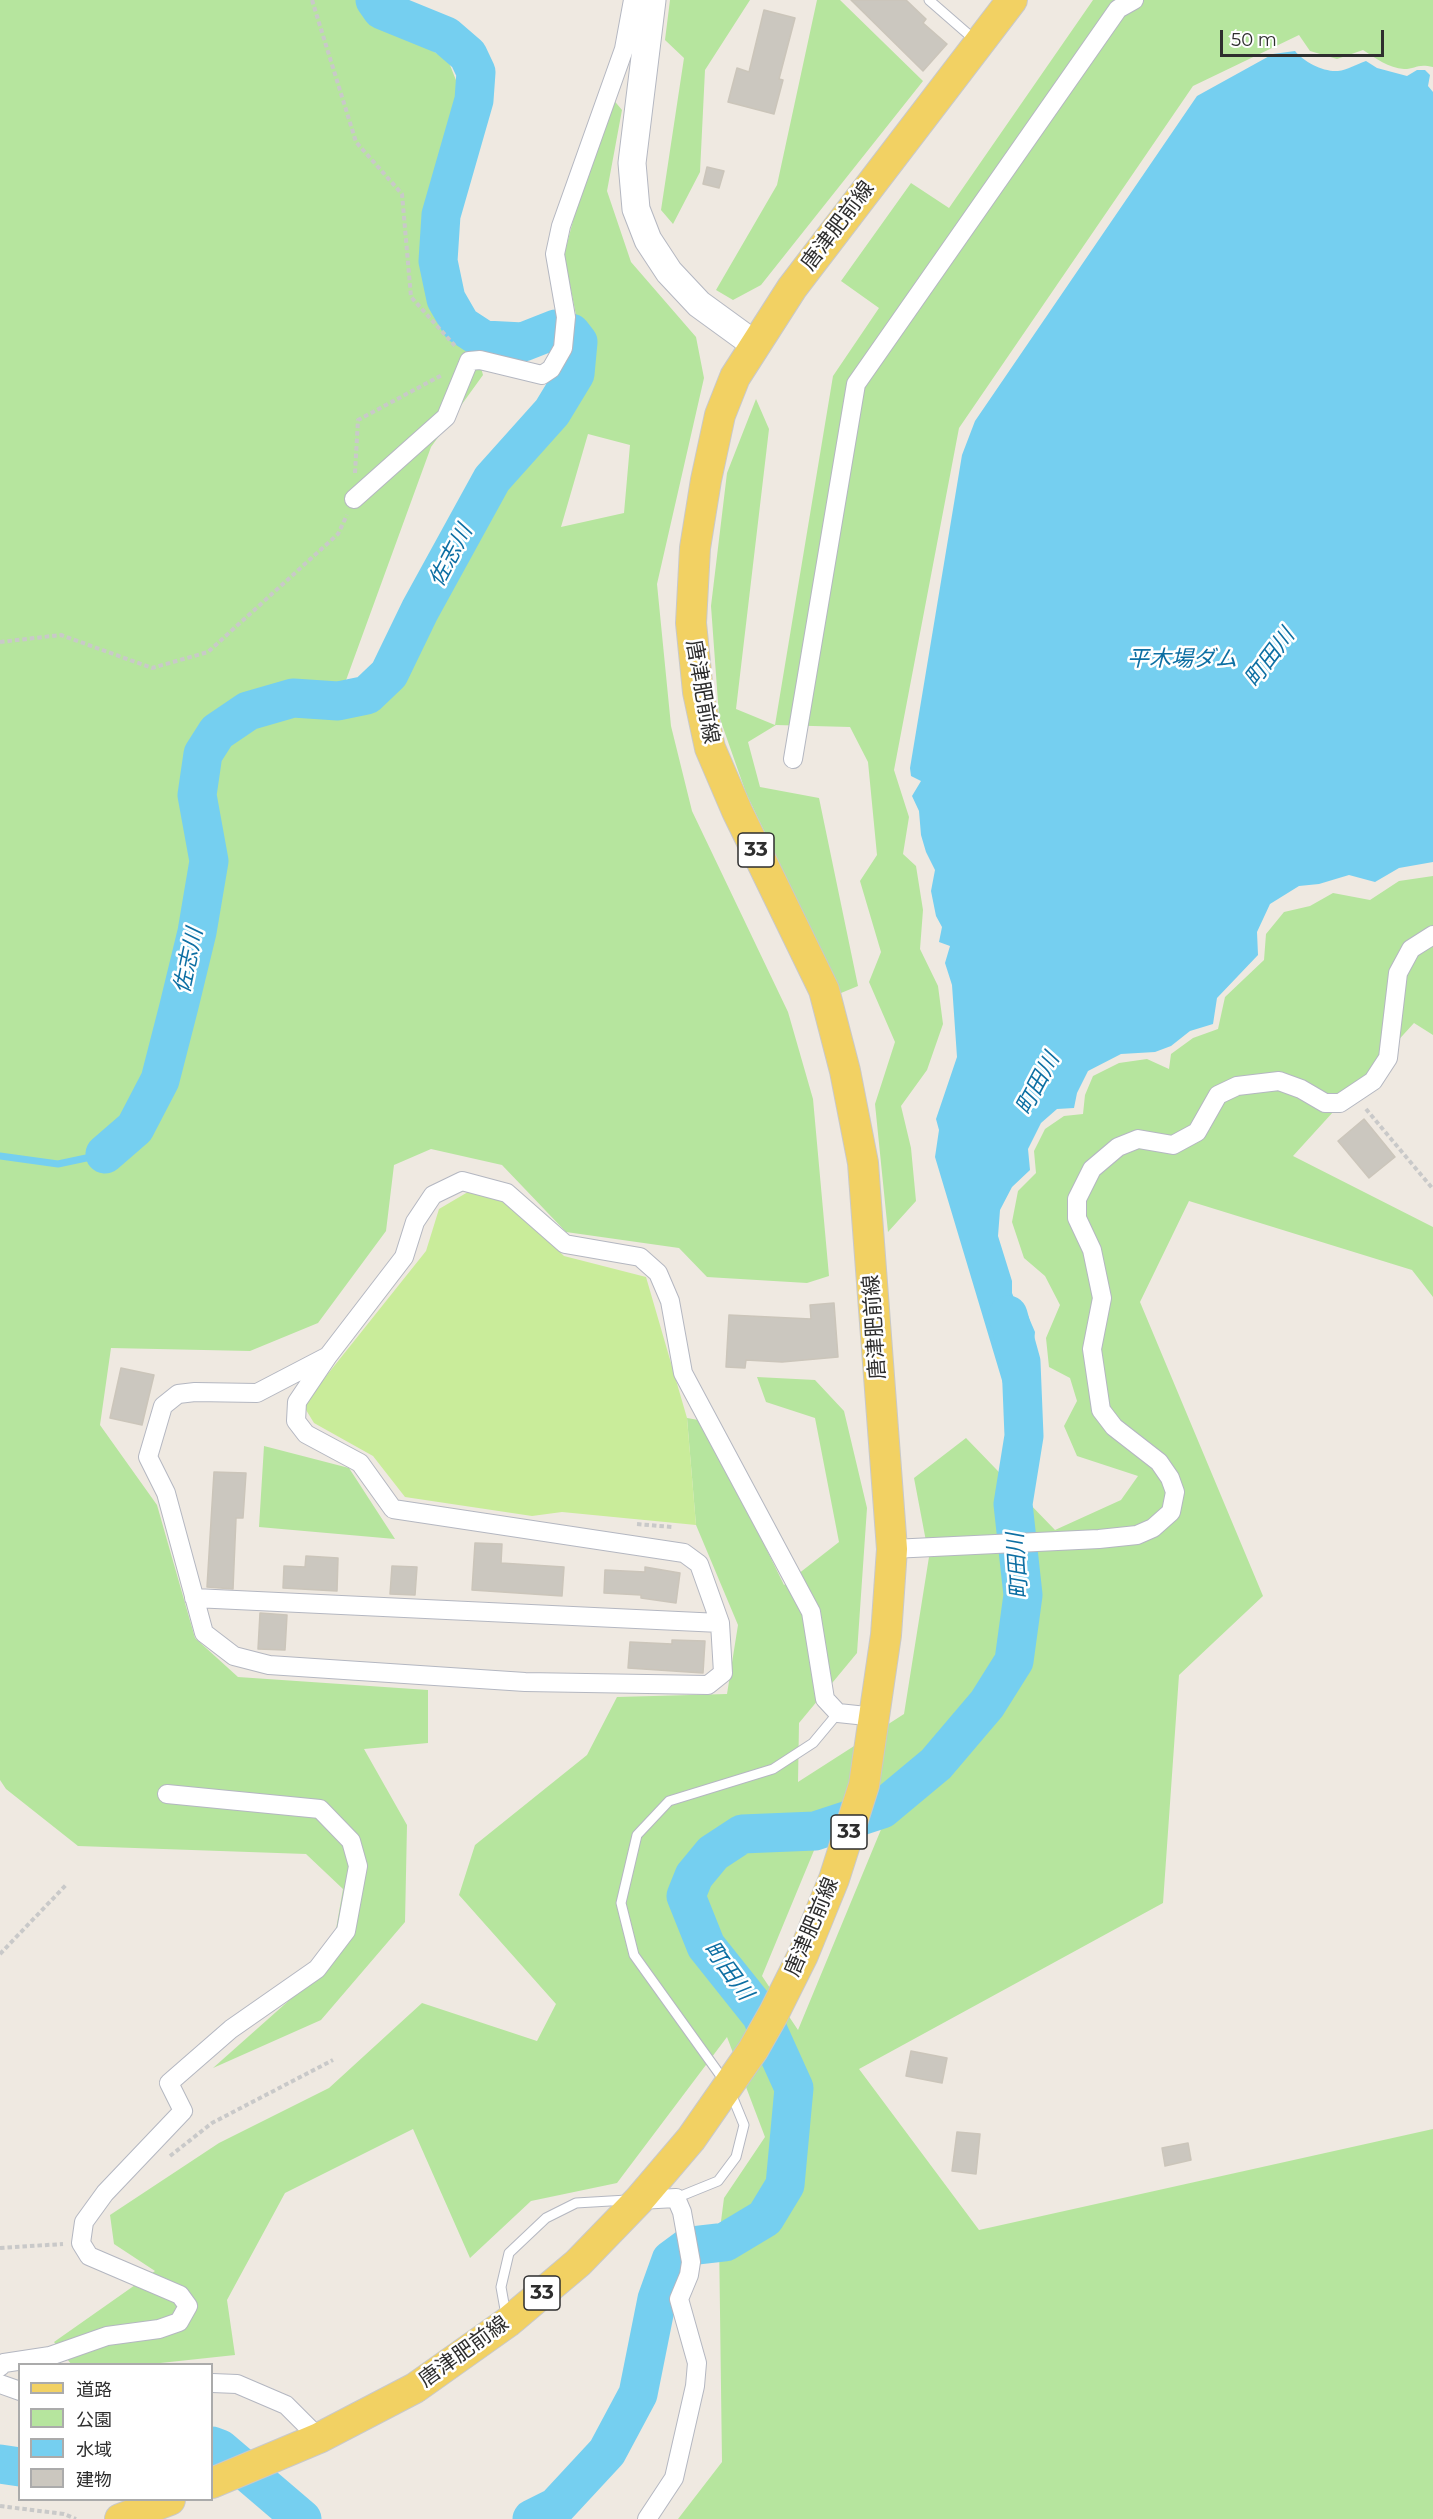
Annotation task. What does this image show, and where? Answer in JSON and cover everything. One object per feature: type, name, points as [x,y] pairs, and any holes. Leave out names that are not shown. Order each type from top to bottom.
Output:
[{"type":"main road","name":"唐津肥前線","points":[[219,2480],[319,2438],[415,2388],[508,2322],[578,2263],[639,2200],[691,2139],[753,2050],[803,1955],[834,1879],[864,1785],[876,1717],[886,1635],[892,1549],[863,1163],[845,1071],[824,990],[737,812],[710,748],[698,692],[691,623],[695,548],[720,415],[735,377],[754,344],[792,288],[1012,0]]},
{"type":"main road","points":[[120,2519],[165,2501]]},
{"type":"street","points":[[354,499],[446,417],[469,361],[480,360],[542,375],[551,369],[563,348],[566,317],[555,254],[561,226],[624,49],[633,0]]},
{"type":"street","points":[[652,0],[632,163],[636,209],[648,240],[669,273],[699,304],[754,344]]},
{"type":"street","points":[[793,759],[856,384],[1118,9],[1134,0]]},
{"type":"street","points":[[892,1549],[1137,1535],[1154,1528],[1171,1512],[1175,1492],[1170,1478],[1159,1462],[1114,1427],[1101,1410],[1092,1348],[1102,1298],[1092,1250],[1077,1218],[1077,1199],[1092,1169],[1118,1147],[1138,1139],[1173,1145],[1197,1132],[1218,1095],[1237,1086],[1279,1081],[1300,1089],[1325,1103],[1340,1103],[1373,1082],[1388,1058],[1398,973],[1411,949],[1433,935]]},
{"type":"street","points":[[328,1356],[257,1393],[178,1394],[164,1406],[148,1457],[166,1493],[204,1633],[234,1656],[269,1665],[525,1682],[708,1685],[723,1673],[720,1623],[699,1563],[684,1553],[393,1509],[360,1463],[306,1434],[296,1421],[297,1401],[328,1356],[404,1257],[415,1222],[433,1195],[462,1181],[507,1193],[565,1244],[640,1257],[658,1273],[670,1301],[683,1373],[811,1612],[825,1699],[838,1713],[876,1717]]},
{"type":"street","points":[[194,1598],[720,1623]]},
{"type":"street","points":[[0,2367],[4,2363],[50,2356],[107,2336],[159,2329],[179,2322],[189,2306],[180,2295],[89,2256],[81,2243],[84,2222],[105,2193],[183,2111],[170,2083],[231,2029],[317,1969],[346,1931],[358,1866],[351,1841],[320,1809],[167,1794]]},
{"type":"street","points":[[639,2200],[676,2198],[682,2212],[691,2262],[689,2276],[679,2300],[697,2363],[695,2386],[674,2478],[647,2519]]},
{"type":"street","points":[[213,2383],[237,2384],[286,2405],[319,2438]]},
{"type":"street","points":[[0,2384],[18,2390]]},
{"type":"lane","points":[[929,0],[978,43]]},
{"type":"lane","points":[[676,2198],[718,2181],[736,2157],[744,2125],[728,2086],[634,1955],[621,1903],[637,1835],[669,1801],[773,1769],[813,1743],[838,1713]]},
{"type":"lane","points":[[508,2322],[501,2287],[509,2253],[546,2218],[576,2204],[639,2200]]},
{"type":"path","points":[[0,642],[61,635],[152,668],[208,652],[338,534],[354,499],[358,420],[469,361],[411,297],[402,194],[356,142],[312,0]]},
{"type":"path","points":[[1354,1094],[1433,1189]]},
{"type":"path","points":[[0,1954],[66,1885]]},
{"type":"path","points":[[166,2158],[212,2123],[333,2060]]},
{"type":"path","points":[[0,2248],[81,2243]]},
{"type":"path","points":[[0,2506],[64,2514],[76,2519]]},
{"type":"green space","points":[[0,0],[370,0],[380,20],[448,60],[465,103],[426,242],[434,300],[474,342],[483,375],[431,447],[345,683],[347,702],[373,705],[497,486],[573,401],[582,345],[564,255],[607,92],[622,110],[607,191],[631,262],[696,337],[704,378],[657,584],[671,726],[692,811],[788,1012],[813,1099],[829,1276],[807,1283],[707,1277],[679,1248],[566,1232],[502,1165],[431,1149],[394,1165],[386,1231],[318,1323],[250,1351],[111,1348],[100,1425],[157,1505],[195,1638],[238,1677],[428,1690],[428,1743],[364,1749],[407,1825],[405,1922],[321,2020],[213,2068],[330,1964],[343,1889],[306,1854],[78,1846],[6,1789],[0,1780]],"holes":[[[588,434],[630,445],[624,513],[561,527]]]},
{"type":"green space","points":[[670,0],[750,0],[705,70],[700,172],[673,224],[661,210],[684,58],[665,40]]},
{"type":"green space","points":[[817,0],[840,0],[923,81],[761,285],[733,300],[716,290],[777,185]]},
{"type":"green space","points":[[1093,0],[1433,0],[1433,67],[1404,69],[1393,67],[1363,50],[1337,59],[1310,51],[1299,35],[1193,86],[959,428],[894,770],[909,817],[903,854],[916,866],[923,910],[920,949],[938,986],[943,1024],[927,1070],[901,1106],[911,1148],[916,1201],[888,1232],[875,1104],[895,1042],[869,982],[881,952],[860,881],[877,855],[868,762],[850,727],[776,725],[748,742],[760,787],[819,798],[858,986],[841,993],[746,793],[719,716],[711,606],[727,473],[756,399],[769,429],[736,709],[775,725],[833,376],[879,308],[841,281],[911,183],[949,208]]},
{"type":"green space","points":[[1433,876],[1433,1035],[1414,1023],[1293,1156],[1433,1227],[1433,1297],[1412,1270],[1189,1201],[1140,1302],[1263,1596],[1179,1675],[1163,1903],[859,2069],[979,2230],[1433,2129],[1433,2519],[678,2519],[722,2462],[719,2237],[724,2198],[765,2137],[727,2037],[617,2183],[531,2201],[470,2258],[413,2129],[285,2193],[227,2300],[235,2355],[160,2363],[70,2363],[54,2342],[155,2271],[114,2244],[110,2215],[219,2143],[329,2088],[422,2003],[537,2041],[556,2004],[459,1895],[475,1845],[587,1755],[617,1697],[727,1694],[738,1625],[696,1525],[687,1418],[704,1421],[784,1585],[839,1542],[815,1418],[766,1402],[757,1377],[815,1380],[844,1411],[867,1508],[857,1653],[799,1723],[798,1782],[904,1714],[929,1557],[914,1478],[966,1438],[1055,1530],[1121,1500],[1138,1476],[1077,1456],[1064,1426],[1077,1401],[1070,1378],[1049,1367],[1046,1338],[1060,1305],[1045,1276],[1024,1258],[1012,1222],[1018,1191],[1036,1173],[1034,1151],[1045,1129],[1064,1116],[1083,1114],[1085,1095],[1093,1076],[1119,1063],[1147,1059],[1169,1069],[1171,1054],[1193,1038],[1218,1029],[1225,997],[1264,960],[1266,934],[1284,912],[1310,906],[1333,893],[1370,900],[1399,881]],"holes":[[[887,1815],[798,2030],[762,1976],[815,1848]]]},
{"type":"green space","points":[[473,1189],[510,1205],[564,1256],[646,1277],[687,1418],[696,1525],[562,1512],[532,1516],[405,1497],[373,1456],[314,1423],[303,1405],[426,1251],[439,1209]]},
{"type":"green space","points":[[264,1446],[349,1468],[395,1539],[259,1527]]},
{"type":"water","name":"平木場ダム","points":[[1295,51],[1314,66],[1332,71],[1366,61],[1377,68],[1407,76],[1417,70],[1425,70],[1430,75],[1428,86],[1433,92],[1433,862],[1399,868],[1375,882],[1349,875],[1319,884],[1299,886],[1270,904],[1257,932],[1258,955],[1217,998],[1213,1024],[1190,1031],[1171,1046],[1155,1052],[1121,1054],[1088,1071],[1077,1093],[1074,1108],[1057,1109],[1041,1123],[1028,1149],[1030,1170],[1012,1187],[1000,1210],[998,1236],[1012,1281],[1012,1293],[1016,1303],[1026,1311],[1035,1332],[1033,1353],[1028,1367],[1005,1367],[1004,1387],[935,1157],[939,1130],[936,1119],[957,1057],[952,985],[945,963],[950,946],[939,942],[942,927],[936,916],[931,891],[935,870],[926,852],[921,835],[919,811],[912,796],[921,781],[911,776],[910,768],[962,455],[975,421],[1197,96],[1273,54]]},
{"type":"building","points":[[851,0],[906,0],[926,19],[923,23],[947,44],[923,71]]},
{"type":"building","points":[[764,10],[795,18],[779,79],[783,80],[774,114],[728,102],[737,68],[749,72]]},
{"type":"building","points":[[707,167],[724,171],[719,188],[703,184]]},
{"type":"building","points":[[1364,1119],[1395,1157],[1369,1178],[1338,1141]]},
{"type":"building","points":[[834,1303],[838,1357],[782,1362],[746,1360],[745,1368],[726,1367],[729,1315],[811,1319],[810,1305]]},
{"type":"building","points":[[121,1368],[154,1375],[142,1425],[110,1418]]},
{"type":"building","points":[[214,1472],[246,1473],[243,1518],[236,1518],[233,1589],[207,1587]]},
{"type":"building","points":[[475,1543],[502,1544],[501,1563],[564,1567],[562,1596],[472,1590]]},
{"type":"building","points":[[306,1556],[338,1558],[337,1591],[283,1588],[284,1566],[305,1567]]},
{"type":"building","points":[[392,1566],[417,1567],[415,1595],[390,1594]]},
{"type":"building","points":[[645,1567],[680,1573],[676,1603],[641,1598],[641,1595],[604,1593],[605,1570],[645,1572]]},
{"type":"building","points":[[260,1613],[287,1615],[285,1650],[258,1649]]},
{"type":"building","points":[[672,1640],[705,1641],[703,1673],[628,1668],[630,1642],[672,1644]]},
{"type":"building","points":[[911,2051],[947,2058],[942,2083],[906,2076]]},
{"type":"building","points":[[957,2132],[980,2134],[976,2174],[952,2171]]},
{"type":"building","points":[[1188,2143],[1191,2160],[1165,2166],[1162,2148]]},
{"type":"waterway","name":"佐志川","points":[[105,1154],[135,1128],[160,1080],[179,1006],[197,932],[209,861],[197,795],[203,754],[217,732],[248,711],[293,698],[338,701],[367,695],[389,674],[420,610],[492,479],[552,412],[575,374],[578,342],[571,333],[556,329],[523,342],[484,340],[461,325],[446,299],[438,261],[441,215],[474,100],[476,72],[468,55],[446,36],[382,10],[375,0]]},
{"type":"waterway","points":[[0,1156],[58,1164],[105,1154]]},
{"type":"waterway","name":"町田川","points":[[532,2519],[556,2507],[607,2452],[638,2394],[657,2299],[671,2260],[690,2246],[725,2242],[765,2218],[785,2185],[794,2088],[761,2015],[706,1946],[686,1896],[694,1876],[713,1853],[742,1834],[815,1831],[882,1809],[936,1764],[987,1704],[1014,1661],[1023,1595],[1013,1504],[1024,1436],[1021,1362],[1008,1315]]},
{"type":"waterway","name":"町田川","points":[[213,2446],[220,2449],[302,2519]]},
{"type":"waterway","name":"町田川","points":[[0,2464],[18,2467]]}]
